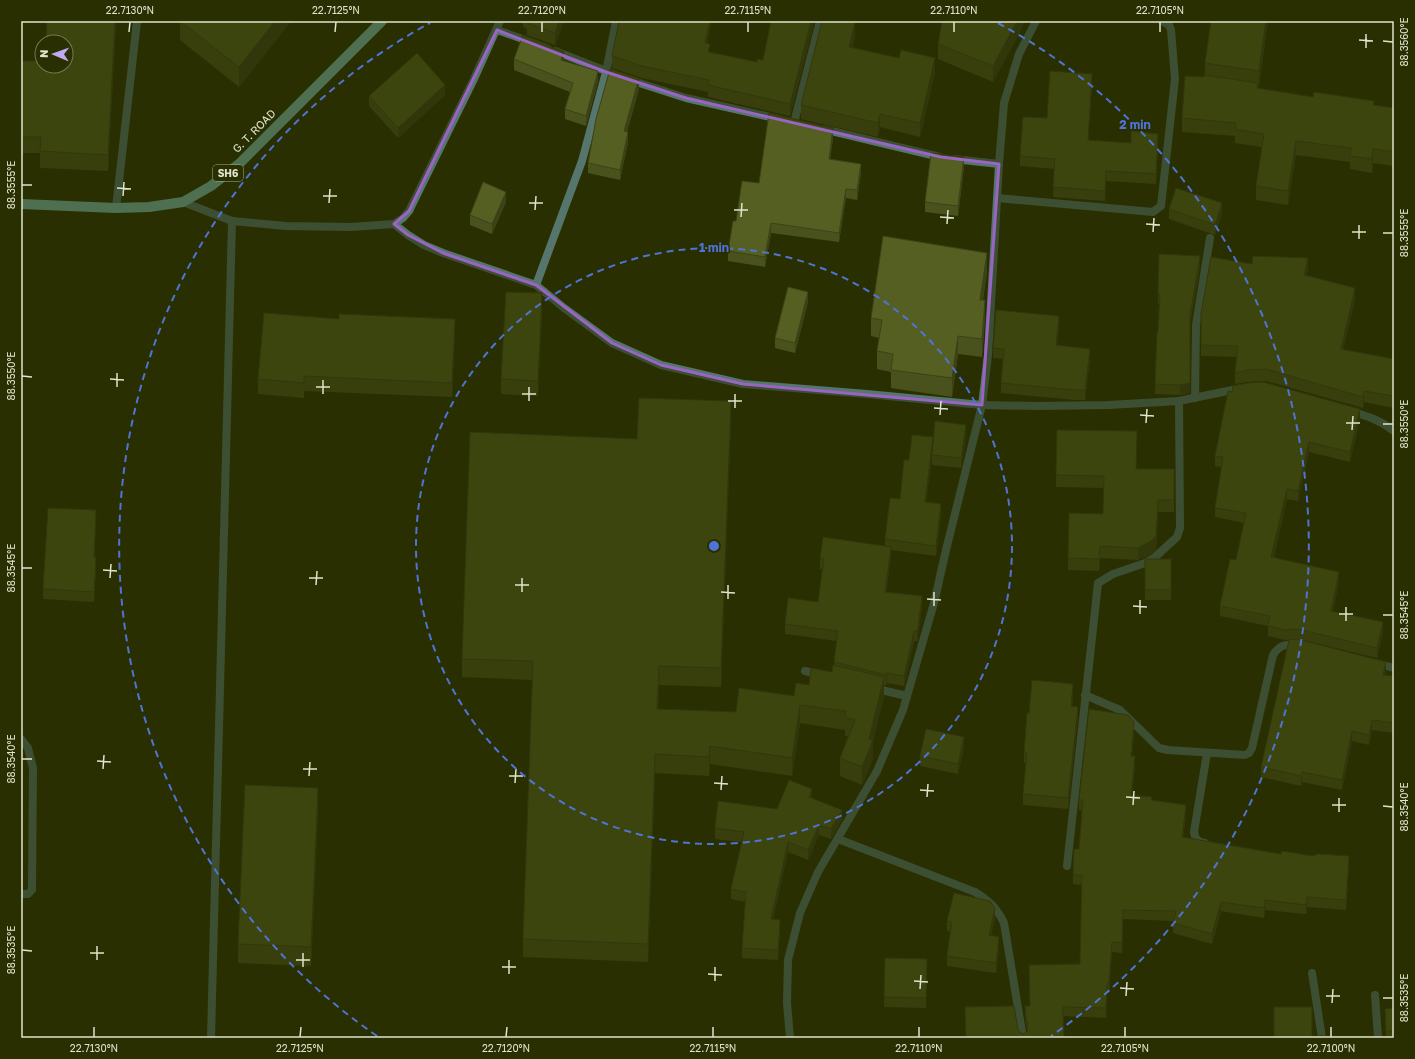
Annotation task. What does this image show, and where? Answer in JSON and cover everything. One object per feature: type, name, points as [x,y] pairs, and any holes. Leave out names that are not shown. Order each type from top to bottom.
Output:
[{"type":"main road","name":"G. T. ROAD","points":[[21,204],[116,208],[149,207],[183,202],[211,186],[239,164],[309,92],[382,21]]},
{"type":"street","points":[[116,208],[136,21]]},
{"type":"street","points":[[183,202],[232,221],[286,226],[350,227],[394,224],[403,218],[409,211],[500,21]]},
{"type":"street","points":[[536,284],[582,161],[606,72],[616,21]]},
{"type":"street","points":[[497,30],[542,46],[606,72],[686,98],[798,124],[820,21]]},
{"type":"street","points":[[790,1038],[787,1003],[788,960],[800,913],[818,872],[876,771],[903,710],[934,603],[982,405],[988,355],[1004,103],[1019,54],[1036,21]]},
{"type":"street","points":[[997,198],[1156,211],[1161,206],[1179,79],[1171,30],[1168,25],[1162,21]]},
{"type":"street","points":[[818,128],[941,157],[999,164]]},
{"type":"street","points":[[211,1038],[213,917],[229,390],[232,221]]},
{"type":"street","points":[[394,224],[408,235],[437,250],[536,284],[564,308],[612,343],[661,365],[743,384],[982,405],[1038,406],[1108,405],[1179,401],[1247,387]]},
{"type":"street","points":[[1196,398],[1196,325],[1210,238]]},
{"type":"street","points":[[1067,866],[1098,583],[1113,574],[1145,563],[1154,558],[1178,534],[1180,528],[1179,401]]},
{"type":"street","points":[[1344,409],[1373,417],[1386,424],[1394,431]]},
{"type":"street","points":[[1085,695],[1120,710],[1158,748],[1241,756],[1249,753],[1252,748],[1273,655],[1277,648],[1280,646],[1297,644],[1305,646]]},
{"type":"street","points":[[1366,660],[1394,668]]},
{"type":"street","points":[[805,672],[827,677]]},
{"type":"street","points":[[864,686],[907,696]]},
{"type":"street","points":[[21,739],[28,748],[33,768],[32,890],[28,894],[21,894]]},
{"type":"street","points":[[1207,753],[1195,825],[1195,837],[1202,843],[1217,845]]},
{"type":"street","points":[[838,839],[975,892],[988,900],[1004,923],[1023,1038]]},
{"type":"street","points":[[1312,973],[1322,1038]]},
{"type":"street","points":[[1375,995],[1378,1038]]},
{"type":"highlighted area","points":[[497,30],[606,72],[686,98],[941,157],[999,164],[982,405],[743,384],[661,365],[612,343],[536,285],[443,253],[408,235],[394,224],[409,211]]},
{"type":"building","points":[[47,21],[115,21],[108,155],[40,151],[41,137],[21,137],[21,61],[34,61],[34,74],[74,74],[74,34],[46,34]]},
{"type":"building","points":[[180,21],[275,21],[239,67]]},
{"type":"building","points":[[528,21],[559,21],[555,33],[527,23]]},
{"type":"building","points":[[619,21],[710,21],[705,43],[710,44],[708,52],[757,62],[757,59],[763,60],[771,21],[811,21],[790,104],[708,85],[709,80],[642,66],[612,56]]},
{"type":"building","points":[[822,21],[855,22],[849,47],[899,58],[901,50],[935,58],[920,123],[880,114],[878,123],[801,105]]},
{"type":"building","points":[[942,21],[1017,21],[993,66],[938,44]]},
{"type":"building","points":[[1211,21],[1266,21],[1259,71],[1205,63]]},
{"type":"building","points":[[523,35],[564,52],[561,60],[598,71],[586,116],[565,109],[573,83],[514,59]]},
{"type":"building","points":[[417,53],[445,85],[398,128],[369,96]]},
{"type":"building","points":[[610,69],[639,78],[624,131],[628,132],[620,170],[588,163],[596,119]]},
{"type":"building","points":[[1050,71],[1092,74],[1088,140],[1131,143],[1131,131],[1158,134],[1156,174],[1106,171],[1105,191],[1053,187],[1055,159],[1020,156],[1023,117],[1047,118]]},
{"type":"building","points":[[1204,75],[1258,83],[1257,88],[1313,97],[1314,92],[1374,101],[1373,105],[1394,108],[1394,152],[1373,149],[1372,159],[1350,156],[1351,148],[1296,141],[1288,191],[1256,186],[1264,134],[1235,129],[1236,123],[1182,118],[1185,76],[1204,77]]},
{"type":"building","points":[[769,113],[833,128],[829,159],[861,164],[857,190],[846,189],[839,233],[771,223],[765,257],[728,251],[733,221],[736,221],[742,181],[759,183]]},
{"type":"building","points":[[931,153],[964,157],[958,206],[925,202]]},
{"type":"building","points":[[483,182],[506,192],[492,224],[470,215]]},
{"type":"building","points":[[1176,188],[1222,203],[1215,225],[1169,209]]},
{"type":"building","points":[[883,236],[987,253],[980,300],[985,300],[982,339],[958,336],[952,378],[891,370],[893,354],[877,351],[882,320],[871,318]]},
{"type":"building","points":[[1159,254],[1200,256],[1190,315],[1190,383],[1180,385],[1155,384],[1160,294],[1158,294]]},
{"type":"building","points":[[1253,256],[1308,258],[1304,275],[1355,288],[1341,349],[1394,359],[1394,396],[1364,391],[1363,397],[1266,369],[1247,370],[1235,373],[1238,346],[1201,345],[1201,314],[1211,257],[1252,264]]},
{"type":"building","points":[[788,287],[808,292],[795,343],[775,338]]},
{"type":"building","points":[[506,292],[542,293],[538,381],[501,379]]},
{"type":"building","points":[[996,310],[1059,316],[1056,345],[1090,349],[1085,390],[1001,383],[1004,349],[993,348]]},
{"type":"building","points":[[264,313],[339,319],[339,314],[455,319],[452,383],[304,376],[304,383],[258,379]]},
{"type":"building","points":[[1263,382],[1360,409],[1350,452],[1309,442],[1298,491],[1287,489],[1271,557],[1339,572],[1331,611],[1383,622],[1377,648],[1298,629],[1285,630],[1268,626],[1270,616],[1220,606],[1230,559],[1236,560],[1246,513],[1215,508],[1223,457],[1215,456],[1228,391],[1232,392],[1233,386]]},
{"type":"building","points":[[639,398],[731,401],[721,668],[659,666],[657,709],[736,712],[739,688],[794,696],[796,683],[809,685],[811,668],[832,672],[833,665],[884,677],[869,739],[873,740],[862,767],[840,758],[855,720],[845,717],[846,711],[800,705],[792,758],[710,746],[709,757],[655,754],[648,944],[523,939],[533,661],[462,659],[470,432],[637,439]]},
{"type":"building","points":[[935,421],[966,425],[961,458],[932,455]]},
{"type":"building","points":[[1057,430],[1137,431],[1136,469],[1174,469],[1174,500],[1158,500],[1156,536],[1151,541],[1138,548],[1100,546],[1099,559],[1068,558],[1069,513],[1103,514],[1104,476],[1056,475]]},
{"type":"building","points":[[912,435],[933,437],[925,502],[941,504],[936,546],[885,539],[890,498],[900,499],[904,460],[909,460]]},
{"type":"building","points":[[48,508],[96,510],[94,592],[43,589]]},
{"type":"building","points":[[823,537],[891,547],[885,592],[922,596],[918,628],[917,631],[914,631],[904,676],[887,673],[886,675],[834,662],[838,631],[785,624],[788,598],[818,602],[824,559],[820,559]]},
{"type":"building","points":[[1145,559],[1171,559],[1171,590],[1145,590]]},
{"type":"building","points":[[1297,639],[1386,662],[1383,675],[1394,676],[1394,723],[1372,720],[1369,735],[1352,731],[1342,780],[1302,772],[1301,776],[1261,767],[1289,640]]},
{"type":"building","points":[[1032,680],[1073,684],[1071,706],[1078,707],[1068,798],[1023,794],[1027,753],[1024,753],[1027,713],[1029,713]]},
{"type":"building","points":[[1089,709],[1128,715],[1134,722],[1131,756],[1135,756],[1131,795],[1152,797],[1151,800],[1186,805],[1182,837],[1281,854],[1282,851],[1313,856],[1318,854],[1349,856],[1346,900],[1307,897],[1306,905],[1265,900],[1264,908],[1221,902],[1212,934],[1173,923],[1176,911],[1123,910],[1122,943],[1112,942],[1109,983],[1107,983],[1106,1008],[1063,1007],[1064,1038],[966,1038],[965,1007],[1014,1006],[1018,1030],[1024,1034],[1027,1032],[1028,1028],[1025,1006],[1030,1006],[1029,965],[1080,964],[1082,875],[1073,875],[1074,849],[1079,849],[1083,800],[1079,800]]},
{"type":"building","points":[[926,729],[964,737],[958,764],[920,756]]},
{"type":"building","points":[[789,780],[812,789],[809,797],[842,810],[831,829],[819,825],[808,850],[788,842],[771,919],[780,920],[778,950],[742,948],[746,892],[731,889],[744,832],[715,828],[718,801],[777,809]]},
{"type":"building","points":[[245,785],[318,788],[311,947],[238,944]]},
{"type":"building","points":[[954,893],[990,901],[995,908],[989,935],[999,937],[996,963],[947,956],[952,922],[947,921]]},
{"type":"building","points":[[885,958],[927,959],[926,998],[884,997]]},
{"type":"building","points":[[1274,1007],[1312,1007],[1312,1036],[1374,1036],[1374,1038],[1274,1038]]},
{"type":"building","points":[[1394,1008],[1394,1031],[1386,1031],[1385,1009]]}]
